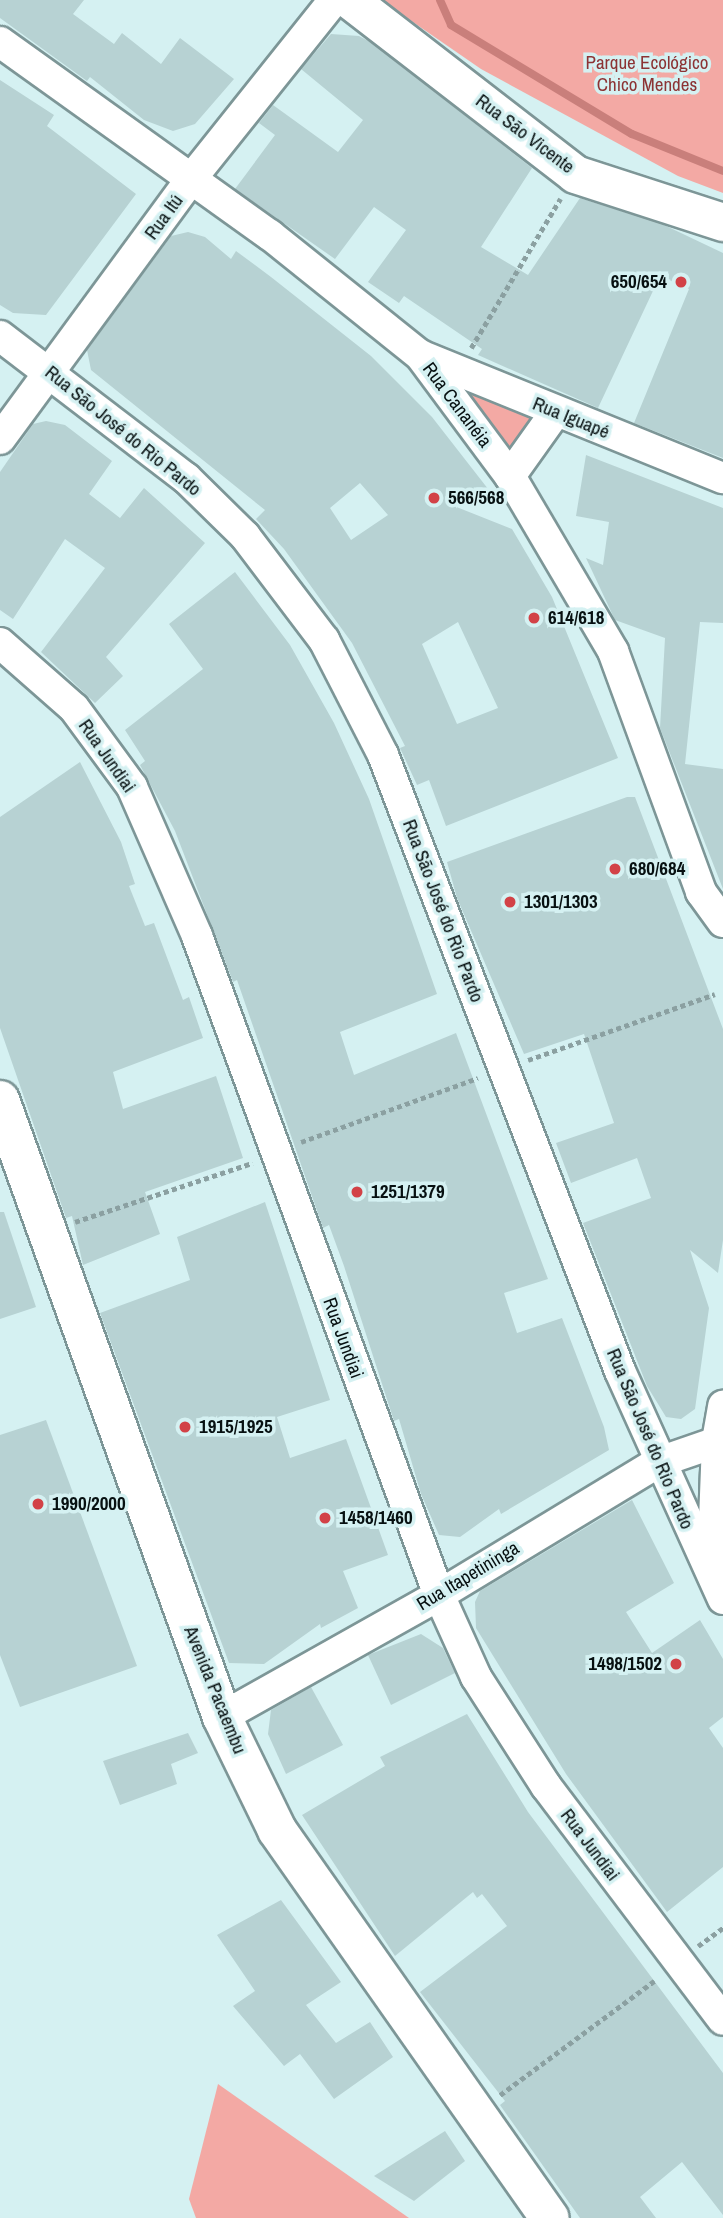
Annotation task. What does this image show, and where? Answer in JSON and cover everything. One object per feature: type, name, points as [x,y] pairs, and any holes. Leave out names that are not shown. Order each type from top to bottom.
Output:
[{"type":"main road","name":"Avenida Pacaembu","points":[[0,1100],[222,1717],[277,1830],[550,2218]]},
{"type":"street","name":"Rua Itú","points":[[0,439],[191,179],[334,0]]},
{"type":"street","name":"Rua São Vicente","points":[[351,0],[575,174],[723,222]]},
{"type":"street","name":"Rua Cananéia","points":[[0,42],[270,235],[420,355],[510,476],[613,650],[701,892],[723,922]]},
{"type":"street","name":"Rua São José do Rio Pardo","points":[[0,336],[50,371],[186,478],[245,536],[324,640],[383,755],[659,1462],[717,1590]]},
{"type":"street","name":"Rua Iguapé","points":[[420,355],[555,413],[723,478]]},
{"type":"street","points":[[510,476],[555,413]]},
{"type":"street","name":"Rua Jundiai","points":[[0,643],[74,708],[132,787],[197,936],[439,1595],[477,1677],[546,1786],[723,2020]]},
{"type":"street","points":[[717,1590],[723,1406]]},
{"type":"street","name":"Rua Itapetininga","points":[[222,1717],[439,1595],[659,1462],[720,1440]]},
{"type":"path","points":[[457,371],[575,174]]},
{"type":"path","points":[[525,1060],[715,994]]},
{"type":"path","points":[[291,1146],[478,1078]]},
{"type":"path","points":[[66,1225],[253,1163]]},
{"type":"path","points":[[697,1947],[723,1928]]},
{"type":"path","points":[[497,2098],[654,1981]]},
{"type":"green space","name":"Parque Ecológico Chico Mendes","points":[[381,0],[723,0],[723,193],[678,176],[481,69]]},
{"type":"green space","points":[[463,390],[533,418],[509,450]]},
{"type":"green space","points":[[218,2084],[409,2218],[196,2218],[189,2199]]},
{"type":"building","points":[[0,0],[84,0],[73,14],[114,44],[122,33],[161,64],[180,38],[234,79],[195,124],[173,131],[144,120],[90,77],[87,81],[0,18]]},
{"type":"building","points":[[331,34],[359,36],[372,43],[532,168],[481,247],[528,275],[580,198],[662,224],[723,253],[723,458],[634,423],[689,289],[660,276],[598,408],[478,355],[482,349],[404,296],[399,303],[368,282],[406,230],[374,207],[335,259],[235,189],[275,135],[259,123],[273,105],[338,152],[363,120],[301,69]]},
{"type":"building","points":[[0,80],[54,115],[47,126],[136,194],[46,315],[13,313],[0,305]]},
{"type":"building","points":[[188,232],[205,237],[231,259],[236,251],[371,356],[432,417],[499,503],[457,496],[454,506],[512,529],[552,597],[618,758],[446,826],[429,780],[417,785],[400,748],[405,746],[352,643],[284,549],[256,519],[265,510],[91,370],[87,350],[171,236]],"holes":[[[360,483],[388,515],[351,540],[330,508]],[[458,622],[498,708],[457,724],[422,644]]]},
{"type":"building","points":[[46,421],[65,425],[112,461],[89,494],[120,518],[144,488],[205,543],[106,657],[123,676],[95,703],[41,652],[105,568],[65,539],[13,619],[0,610],[0,472],[33,424]]},
{"type":"building","points":[[586,455],[723,508],[723,623],[700,622],[685,764],[723,769],[723,889],[660,728],[665,638],[615,620],[586,558],[603,565],[609,522],[576,516]]},
{"type":"building","points":[[235,572],[290,645],[334,723],[369,799],[437,994],[340,1032],[354,1075],[456,1033],[548,1279],[504,1293],[517,1333],[562,1318],[604,1427],[609,1450],[501,1514],[499,1509],[460,1537],[439,1535],[421,1494],[399,1419],[394,1421],[344,1266],[329,1225],[323,1228],[237,980],[233,982],[175,831],[140,765],[145,761],[125,730],[203,669],[169,624]]},
{"type":"building","points":[[80,762],[121,842],[135,884],[129,886],[145,926],[154,923],[183,1000],[189,997],[203,1038],[113,1072],[123,1109],[216,1076],[243,1158],[145,1192],[160,1234],[83,1265],[72,1216],[66,1218],[0,1028],[0,817]]},
{"type":"building","points":[[627,797],[635,797],[723,1029],[723,1240],[718,1273],[690,1250],[709,1308],[695,1409],[681,1419],[666,1417],[647,1386],[583,1223],[651,1198],[637,1158],[571,1183],[556,1143],[614,1123],[584,1034],[524,1054],[457,898],[447,862]]},
{"type":"building","points":[[265,1202],[330,1400],[277,1417],[290,1458],[346,1439],[388,1555],[343,1571],[358,1608],[321,1628],[320,1624],[264,1664],[229,1663],[100,1313],[190,1280],[177,1237]]},
{"type":"building","points":[[0,1212],[4,1212],[36,1307],[0,1319]]},
{"type":"building","points":[[46,1420],[137,1666],[20,1707],[0,1655],[0,1435]]},
{"type":"building","points":[[632,1500],[674,1583],[626,1612],[652,1653],[700,1620],[723,1659],[723,1717],[709,1728],[723,1748],[723,1867],[667,1912],[566,1774],[476,1628],[475,1602],[480,1591]]},
{"type":"building","points":[[421,1634],[443,1648],[455,1673],[391,1705],[368,1655]]},
{"type":"building","points":[[311,1687],[343,1745],[286,1774],[268,1734],[271,1710]]},
{"type":"building","points":[[467,1714],[528,1812],[723,2073],[723,2215],[682,2162],[640,2197],[656,2218],[580,2218],[500,2105],[505,2101],[420,1992],[507,1926],[482,1894],[477,1898],[473,1892],[395,1956],[302,1815],[385,1766],[380,1757]]},
{"type":"building","points":[[188,1733],[198,1753],[171,1764],[177,1784],[120,1805],[103,1761]]},
{"type":"building","points":[[281,1900],[341,1982],[306,2005],[336,2043],[370,2022],[393,2057],[334,2099],[300,2054],[284,2066],[233,2006],[255,1991],[217,1935]]},
{"type":"building","points":[[445,2131],[465,2161],[414,2201],[374,2176]]},
{"type":"waterway","points":[[440,0],[451,25],[632,134],[723,171]]},
{"type":"place","name":"650/654","points":[[681,282]]},
{"type":"place","name":"566/568","points":[[434,498]]},
{"type":"place","name":"614/618","points":[[534,618]]},
{"type":"place","name":"680/684","points":[[615,869]]},
{"type":"place","name":"1301/1303","points":[[510,902]]},
{"type":"place","name":"1251/1379","points":[[357,1192]]},
{"type":"place","name":"1915/1925","points":[[185,1427]]},
{"type":"place","name":"1990/2000","points":[[38,1504]]},
{"type":"place","name":"1458/1460","points":[[325,1518]]},
{"type":"place","name":"1498/1502","points":[[676,1664]]}]
